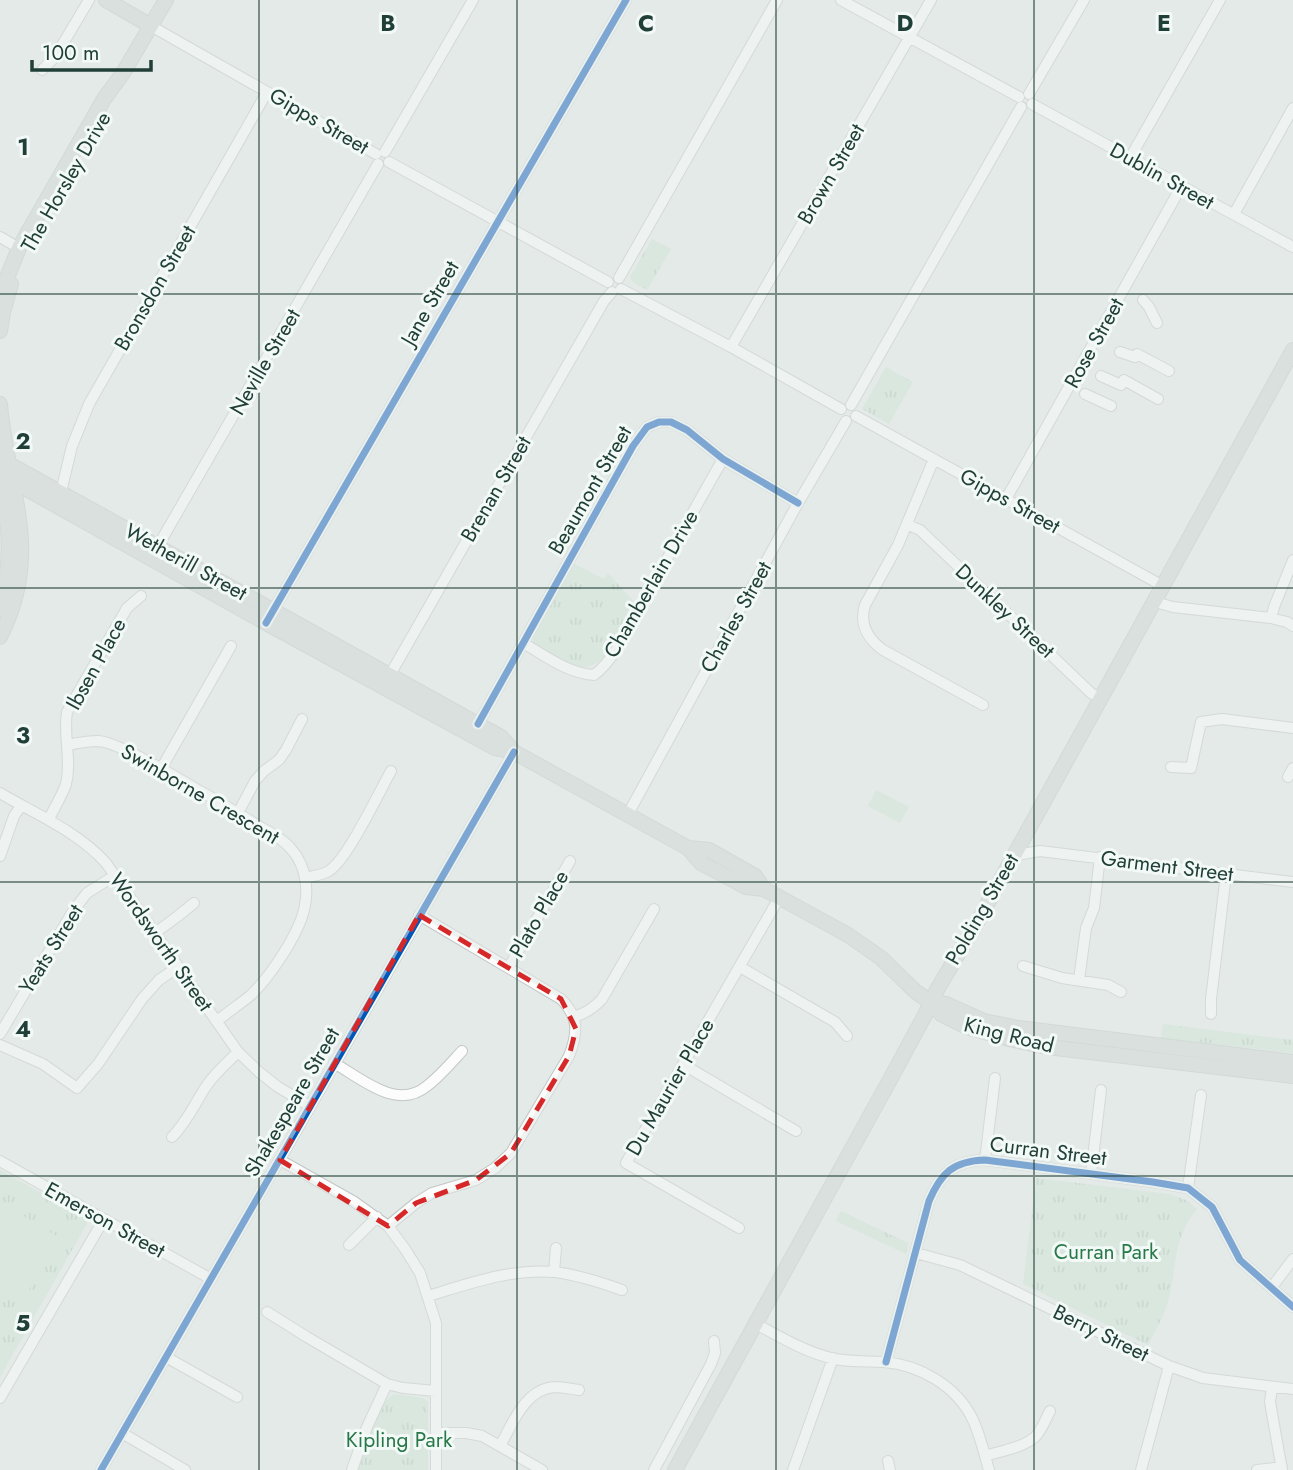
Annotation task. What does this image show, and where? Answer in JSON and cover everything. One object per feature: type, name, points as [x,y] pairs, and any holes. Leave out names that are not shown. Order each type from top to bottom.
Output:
[{"type":"main road","points":[[106,0],[152,26]]},
{"type":"main road","name":"The Horsley Drive","points":[[0,295],[19,248],[104,99],[123,73],[166,0]]},
{"type":"main road","name":"The Horsley Drive","points":[[0,331],[8,293],[22,257],[112,100],[123,73]]},
{"type":"main road","name":"Polding Street","points":[[675,1470],[949,967],[979,919],[1293,350]]},
{"type":"main road","points":[[0,404],[9,540],[7,575],[0,609]]},
{"type":"main road","points":[[0,637],[19,584],[23,551],[21,524],[4,472]]},
{"type":"main road","name":"Wetherill Street","points":[[4,472],[61,492],[155,553],[386,681],[495,748],[513,752],[688,848],[709,850],[755,876],[764,889],[864,945],[916,992],[931,1002]]},
{"type":"main road","name":"Wetherill Street","points":[[4,472],[67,512],[155,553]]},
{"type":"main road","points":[[21,524],[24,512],[33,506],[47,506],[67,512]]},
{"type":"main road","name":"Wetherill Street","points":[[386,681],[478,724],[501,737],[513,752]]},
{"type":"main road","name":"King Road","points":[[931,1002],[946,1004],[984,1021],[1018,1028],[1293,1062]]},
{"type":"main road","name":"King Road","points":[[931,1002],[941,1014],[967,1027],[1046,1047],[1293,1076]]},
{"type":"street","points":[[42,70],[55,57],[89,0]]},
{"type":"street","name":"Neville Street","points":[[155,553],[473,0]]},
{"type":"street","name":"Jane Street","points":[[270,617],[626,0]]},
{"type":"street","name":"Brenan Street","points":[[386,681],[777,0]]},
{"type":"street","name":"Dublin Street","points":[[841,0],[1293,247]]},
{"type":"street","name":"Brown Street","points":[[731,347],[931,0]]},
{"type":"street","points":[[851,419],[840,416],[1084,0]]},
{"type":"street","points":[[1130,158],[1220,0]]},
{"type":"street","name":"Gipps Street","points":[[152,26],[382,158],[846,407]]},
{"type":"street","name":"Bronsdon Street","points":[[61,492],[72,446],[89,404],[267,92]]},
{"type":"street","points":[[1234,214],[1293,108]]},
{"type":"street","name":"Rose Street","points":[[1006,499],[1181,187]]},
{"type":"street","points":[[0,237],[19,248]]},
{"type":"street","points":[[1143,300],[1157,323]]},
{"type":"street","points":[[1120,352],[1169,371]]},
{"type":"street","points":[[1101,376],[1158,399]]},
{"type":"street","points":[[1085,394],[1111,406]]},
{"type":"street","name":"Gipps Street","points":[[851,419],[934,459],[1163,586]]},
{"type":"street","name":"Charles Street","points":[[628,814],[798,503],[851,419]]},
{"type":"street","name":"Beaumont Street","points":[[478,724],[633,446],[647,427],[665,422],[679,425],[723,459],[798,503]]},
{"type":"street","name":"Chamberlain Drive","points":[[523,643],[580,674],[594,675],[602,669],[632,622],[723,459]]},
{"type":"street","points":[[934,459],[908,524],[865,605],[863,623],[871,639],[883,650],[983,705]]},
{"type":"street","name":"Dunkley Street","points":[[908,524],[920,530],[1101,699]]},
{"type":"street","points":[[1271,618],[1293,560]]},
{"type":"street","name":"Ibsen Place","points":[[49,819],[65,785],[67,712],[127,608],[141,596]]},
{"type":"street","points":[[1155,602],[1173,607],[1271,618],[1293,626]]},
{"type":"street","points":[[161,769],[231,646]]},
{"type":"street","points":[[238,813],[256,781],[286,750],[302,719]]},
{"type":"street","points":[[1171,767],[1191,768],[1201,722],[1222,719],[1293,728]]},
{"type":"street","name":"Swinborne Crescent","points":[[67,745],[100,741],[112,744],[161,769],[284,841],[294,851],[306,878]]},
{"type":"street","name":"Shakespeare Street","points":[[101,1470],[513,752]]},
{"type":"street","points":[[217,1021],[250,995],[266,978],[300,922],[305,908],[306,878],[326,873],[338,865],[391,771]]},
{"type":"street","name":"Wordsworth Street","points":[[0,793],[49,819],[95,851],[238,1052],[278,1087],[310,1106]]},
{"type":"street","points":[[0,856],[14,816],[21,806]]},
{"type":"street","points":[[1028,830],[1030,841],[1041,851]]},
{"type":"street","name":"Garment Street","points":[[1012,858],[1041,851],[1293,882]]},
{"type":"street","points":[[1079,980],[1086,928],[1094,908],[1100,857]]},
{"type":"street","name":"Plato Place","points":[[509,967],[570,861]]},
{"type":"street","points":[[1212,1014],[1211,999],[1226,874]]},
{"type":"street","name":"Yeats Street","points":[[0,1034],[73,911],[87,892],[114,876]]},
{"type":"street","name":"Du Maurier Place","points":[[739,1228],[626,1163],[779,898]]},
{"type":"street","points":[[155,933],[194,903]]},
{"type":"street","points":[[574,1017],[594,1007],[602,999],[654,909]]},
{"type":"street","points":[[388,1226],[432,1193],[476,1180],[495,1168],[511,1153],[569,1056],[576,1029],[569,1007],[561,999],[419,915]]},
{"type":"street","points":[[1023,966],[1062,978],[1108,985],[1121,992]]},
{"type":"street","points":[[0,1045],[43,1064],[77,1087],[98,1064],[142,999],[159,980],[178,967]]},
{"type":"street","points":[[740,967],[835,1022],[847,1036]]},
{"type":"street","points":[[334,1063],[385,1093],[399,1097],[413,1095],[427,1087],[462,1051]]},
{"type":"street","points":[[172,1137],[181,1128],[218,1071],[238,1052]]},
{"type":"street","points":[[684,1065],[796,1131]]},
{"type":"street","points":[[985,1160],[995,1078]]},
{"type":"street","points":[[1091,1174],[1101,1090]]},
{"type":"street","points":[[1201,1095],[1188,1188],[1212,1207],[1240,1260],[1293,1307]]},
{"type":"street","points":[[279,1160],[377,1217],[388,1226],[420,1273],[436,1323],[436,1470]]},
{"type":"street","name":"Curran Street","points":[[886,1362],[929,1201],[942,1177],[961,1164],[985,1160],[1188,1188]]},
{"type":"street","name":"Emerson Street","points":[[0,1161],[211,1279]]},
{"type":"street","points":[[349,1245],[377,1217]]},
{"type":"street","points":[[0,1398],[104,1219]]},
{"type":"street","points":[[554,1272],[556,1248]]},
{"type":"street","name":"Berry Street","points":[[916,1253],[960,1265],[1170,1366],[1203,1378],[1293,1389]]},
{"type":"street","points":[[1272,1287],[1293,1259]]},
{"type":"street","points":[[428,1296],[513,1273],[554,1272],[598,1280],[622,1290]]},
{"type":"street","points":[[267,1312],[387,1384],[436,1391]]},
{"type":"street","points":[[756,1324],[804,1349],[833,1358],[886,1362],[926,1373],[949,1389],[972,1418],[989,1470]]},
{"type":"street","points":[[653,1470],[711,1364],[715,1353],[714,1341]]},
{"type":"street","points":[[166,1357],[237,1397]]},
{"type":"street","points":[[793,1470],[833,1358]]},
{"type":"street","points":[[1141,1470],[1170,1366]]},
{"type":"street","points":[[352,1470],[367,1427],[387,1384]]},
{"type":"street","points":[[500,1446],[521,1408],[535,1393],[558,1387],[579,1390]]},
{"type":"street","points":[[1257,1470],[1282,1468],[1270,1402],[1272,1387]]},
{"type":"street","points":[[985,1456],[1034,1438],[1049,1411]]},
{"type":"street","points":[[122,1433],[186,1470]]},
{"type":"street","points":[[436,1433],[482,1436],[542,1470]]},
{"type":"highlighted area","points":[[419,915],[561,999],[576,1029],[569,1056],[511,1153],[476,1180],[416,1203],[388,1226],[280,1160]]},
{"type":"green space","points":[[652,239],[671,249],[647,290],[633,282],[630,277]]},
{"type":"green space","points":[[886,367],[913,382],[889,424],[862,409]]},
{"type":"green space","points":[[573,563],[604,579],[608,573],[636,604],[619,637],[604,658],[583,667],[561,661],[533,644],[533,634]]},
{"type":"green space","points":[[876,790],[909,807],[900,823],[868,806]]},
{"type":"green space","points":[[1163,1024],[1293,1040],[1293,1053],[1161,1038]]},
{"type":"green space","points":[[0,1170],[89,1220],[0,1377]]},
{"type":"green space","name":"Curran Park","points":[[1036,1178],[1169,1194],[1186,1200],[1197,1209],[1180,1241],[1167,1304],[1148,1345],[1023,1284]]},
{"type":"green space","points":[[0,1202],[60,1238],[22,1301],[0,1288]]},
{"type":"green space","points":[[841,1211],[908,1243],[906,1254],[836,1221]]},
{"type":"green space","name":"Kipling Park","points":[[394,1394],[423,1398],[428,1402],[428,1470],[358,1470],[377,1417]]},
{"type":"cycle path","points":[[266,623],[626,0]]},
{"type":"cycle path","points":[[478,724],[633,446],[647,427],[659,422],[671,422],[687,430],[723,459],[798,503]]},
{"type":"cycle path","points":[[101,1470],[514,752]]},
{"type":"cycle path","points":[[886,1362],[929,1201],[938,1183],[950,1170],[974,1161],[985,1160],[1188,1188],[1212,1207],[1240,1260],[1293,1307]]}]
